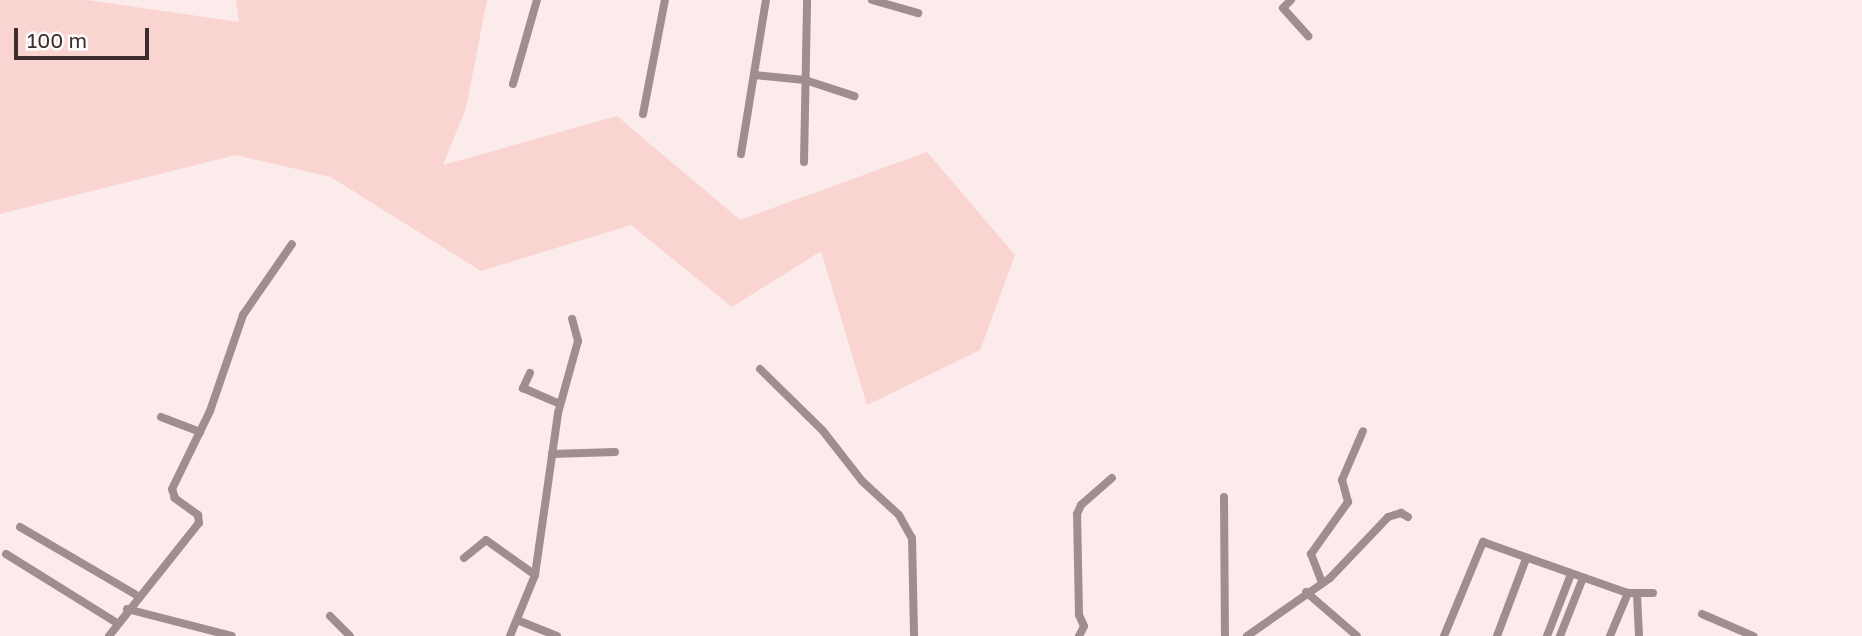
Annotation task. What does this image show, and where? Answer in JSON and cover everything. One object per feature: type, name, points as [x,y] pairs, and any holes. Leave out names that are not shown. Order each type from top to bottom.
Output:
[{"type":"street","points":[[513,84],[537,0]]},
{"type":"street","points":[[643,114],[665,0]]},
{"type":"street","points":[[741,154],[766,0]]},
{"type":"street","points":[[804,162],[807,0]]},
{"type":"street","points":[[872,0],[918,13]]},
{"type":"street","points":[[1291,0],[1283,8],[1308,36]]},
{"type":"street","points":[[755,75],[805,80],[854,96]]},
{"type":"street","points":[[109,636],[138,596],[199,523],[198,515],[175,498],[172,489],[200,432],[243,314],[292,244]]},
{"type":"street","points":[[510,636],[535,575],[560,404],[578,341],[572,319]]},
{"type":"street","points":[[760,369],[899,515],[912,538],[915,636]]},
{"type":"street","points":[[530,373],[523,388],[560,404]]},
{"type":"street","points":[[160,416],[200,432]]},
{"type":"street","points":[[1321,580],[1311,554],[1348,502],[1342,480],[1363,431]]},
{"type":"street","points":[[552,454],[615,452]]},
{"type":"street","points":[[1079,636],[1084,626],[1079,615],[1077,514],[1081,505],[1112,478]]},
{"type":"street","points":[[1224,497],[1225,636]]},
{"type":"street","points":[[1247,636],[1321,580],[1330,578],[1388,517],[1401,513],[1408,517]]},
{"type":"street","points":[[20,527],[138,596]]},
{"type":"street","points":[[464,558],[486,540],[535,575]]},
{"type":"street","points":[[1444,636],[1481,543],[1632,593],[1653,593]]},
{"type":"street","points":[[6,554],[117,623]]},
{"type":"street","points":[[1497,636],[1526,559]]},
{"type":"street","points":[[1547,636],[1571,574]]},
{"type":"street","points":[[1560,636],[1583,578]]},
{"type":"street","points":[[1306,592],[1357,636]]},
{"type":"street","points":[[1610,636],[1632,593]]},
{"type":"street","points":[[1632,593],[1639,636]]},
{"type":"street","points":[[127,610],[232,636]]},
{"type":"street","points":[[1702,614],[1753,636]]},
{"type":"street","points":[[330,617],[350,636]]},
{"type":"street","points":[[517,620],[558,636]]},
{"type":"shaded area","points":[[0,0],[87,0],[239,22],[236,0],[487,0],[466,108],[443,165],[617,116],[740,220],[927,152],[1015,255],[980,350],[867,405],[821,251],[732,307],[631,225],[481,271],[331,177],[236,155],[0,214]]}]
